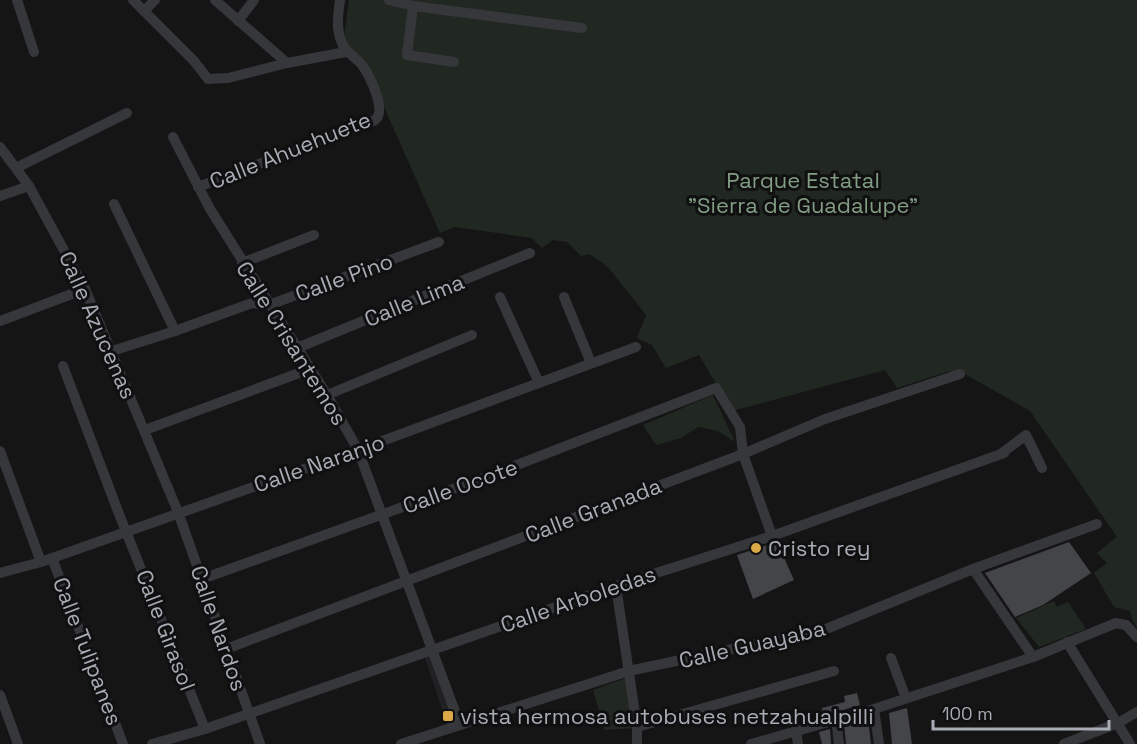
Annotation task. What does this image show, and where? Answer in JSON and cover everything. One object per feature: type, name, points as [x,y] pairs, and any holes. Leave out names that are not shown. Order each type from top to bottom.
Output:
[{"type":"street","points":[[17,0],[34,51]]},
{"type":"street","points":[[133,0],[194,61],[208,79],[228,78],[287,63],[346,52],[341,43],[337,23],[340,0]]},
{"type":"street","points":[[144,10],[155,0]]},
{"type":"street","points":[[214,0],[287,63]]},
{"type":"street","points":[[238,21],[254,0]]},
{"type":"street","points":[[389,0],[413,6],[582,28]]},
{"type":"street","points":[[413,6],[407,55],[454,62]]},
{"type":"street","name":"Calle Ahuehuete","points":[[198,187],[379,117],[381,111],[376,93],[362,66],[346,52]]},
{"type":"street","points":[[16,168],[127,112]]},
{"type":"street","name":"Calle Crisantemos","points":[[173,137],[198,187],[242,263],[327,395],[358,450],[460,725]]},
{"type":"street","name":"Calle Azucenas","points":[[0,147],[29,186],[85,289],[178,512]]},
{"type":"street","points":[[0,196],[29,186]]},
{"type":"street","points":[[114,204],[175,331]]},
{"type":"street","points":[[242,263],[314,235]]},
{"type":"street","name":"Calle Pino","points":[[112,351],[252,303],[269,305],[439,242]]},
{"type":"street","name":"Calle Lima","points":[[297,348],[530,253]]},
{"type":"street","points":[[0,321],[85,289]]},
{"type":"street","points":[[500,297],[539,383]]},
{"type":"street","points":[[564,297],[591,363]]},
{"type":"street","points":[[327,395],[472,335]]},
{"type":"street","name":"Calle Naranjo","points":[[0,573],[47,560],[358,450],[636,347]]},
{"type":"street","name":"Calle Girasol","points":[[63,366],[205,729]]},
{"type":"street","points":[[145,430],[310,369]]},
{"type":"street","name":"Calle Granada","points":[[226,648],[743,454],[825,419],[960,374]]},
{"type":"street","name":"Calle Ocote","points":[[202,579],[716,388],[740,427],[743,454]]},
{"type":"street","name":"Calle Arboledas","points":[[152,744],[205,729],[616,586],[772,536],[1003,453],[1026,435],[1042,468]]},
{"type":"street","name":"Calle Tulipanes","points":[[0,451],[123,744]]},
{"type":"street","points":[[743,454],[772,536]]},
{"type":"street","name":"Calle Nardos","points":[[178,512],[260,744]]},
{"type":"street","name":"Calle Guayaba","points":[[401,744],[629,671],[826,629],[973,568],[1097,524]]},
{"type":"street","points":[[973,568],[1033,657]]},
{"type":"street","points":[[616,586],[637,727],[637,744]]},
{"type":"street","points":[[757,743],[874,709],[1033,657],[1116,623],[1126,625],[1137,637]]},
{"type":"street","points":[[1067,642],[1130,744]]},
{"type":"street","points":[[891,658],[906,698]]},
{"type":"street","points":[[637,727],[834,671]]},
{"type":"street","points":[[0,695],[18,744]]},
{"type":"street","points":[[874,709],[879,744]]},
{"type":"street","points":[[1064,744],[1118,723],[1137,712]]},
{"type":"street","points":[[836,719],[839,744]]},
{"type":"street","points":[[796,731],[798,744]]},
{"type":"shaded area","points":[[431,651],[457,723],[448,727],[424,655]]},
{"type":"green space","name":"Parque Estatal \"Sierra de Guadalupe\"","points":[[349,0],[1137,0],[1137,627],[1130,611],[1114,607],[1094,573],[1107,563],[1097,553],[1117,537],[1030,411],[963,373],[947,372],[897,388],[885,370],[732,411],[699,355],[666,368],[652,345],[637,338],[646,315],[608,267],[590,254],[581,256],[567,242],[553,240],[542,248],[532,238],[455,227],[440,233],[365,64],[343,45]]},
{"type":"green space","points":[[713,395],[735,442],[718,431],[698,427],[681,438],[656,445],[643,425]]},
{"type":"green space","points":[[1054,601],[1057,607],[1068,602],[1086,629],[1039,647],[1016,618]]},
{"type":"green space","points":[[626,678],[635,728],[605,730],[593,690]]},
{"type":"building","name":"Cristo rey","points":[[777,542],[794,580],[753,599],[737,555]]},
{"type":"building","points":[[1069,542],[1091,573],[1043,605],[1015,617],[985,573]]},
{"type":"building","points":[[857,693],[860,705],[823,716],[822,708],[845,702],[844,696]]},
{"type":"building","points":[[907,708],[912,744],[892,744],[889,713]]},
{"type":"building","points":[[868,719],[871,744],[846,744],[844,725]]},
{"type":"building","points":[[830,729],[831,744],[822,744],[819,732]]},
{"type":"place","name":"Cristo rey","points":[[756,548]]},
{"type":"place","name":"vista hermosa autobuses netzahualpilli","points":[[448,716]]}]
